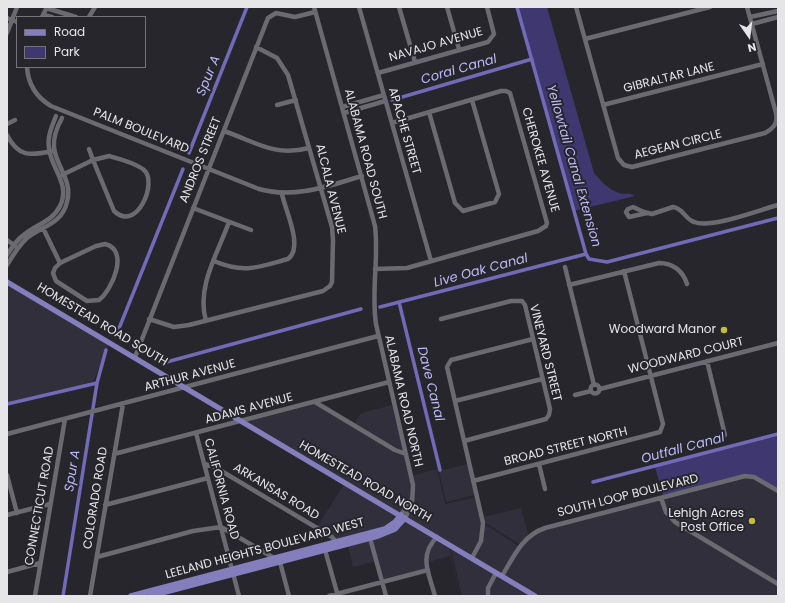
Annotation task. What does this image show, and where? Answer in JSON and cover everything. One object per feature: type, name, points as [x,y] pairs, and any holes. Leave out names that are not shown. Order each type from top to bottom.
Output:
[{"type":"main road","name":"HOMESTEAD ROAD SOUTH","points":[[7,282],[185,388]]},
{"type":"main road","name":"HOMESTEAD ROAD NORTH","points":[[185,388],[403,516],[535,596]]},
{"type":"main road","name":"LEELAND HEIGHTS BOULEVARD WEST","points":[[131,596],[280,562],[370,538],[395,529],[403,516]]},
{"type":"main road","name":"LEELAND HEIGHTS BOULEVARD WEST","points":[[150,596],[233,572],[274,558],[385,529],[403,516]]},
{"type":"street","points":[[7,33],[9,18],[16,7]]},
{"type":"street","points":[[90,16],[95,7]]},
{"type":"street","name":"ALABAMA ROAD SOUTH","points":[[314,7],[375,226],[374,310]]},
{"type":"street","name":"APACHE STREET","points":[[359,7],[431,261]]},
{"type":"street","points":[[399,7],[415,62]]},
{"type":"street","points":[[447,7],[459,49]]},
{"type":"street","name":"NAVAJO AVENUE","points":[[378,73],[488,42],[492,39],[494,30],[488,7]]},
{"type":"street","name":"AEGEAN CIRCLE","points":[[576,7],[618,158],[620,162],[628,167],[750,137],[770,130],[777,123],[776,113],[747,7]]},
{"type":"street","points":[[585,39],[710,7]]},
{"type":"street","points":[[43,16],[46,8],[73,16]]},
{"type":"street","points":[[750,18],[778,11]]},
{"type":"street","name":"ANDROS STREET","points":[[135,357],[268,18],[271,14],[276,13],[295,17],[315,12]]},
{"type":"street","points":[[752,24],[778,17]]},
{"type":"street","name":"ALCALA AVENUE","points":[[149,319],[178,327],[322,291],[330,286],[332,277],[333,232],[296,100],[284,66],[274,55],[256,47]]},
{"type":"street","name":"GIBRALTAR LANE","points":[[603,105],[763,64]]},
{"type":"street","name":"PALM BOULEVARD","points":[[27,68],[28,79],[32,88],[39,98],[50,106],[259,189],[282,194],[303,192],[362,176]]},
{"type":"street","name":"CHEROKEE AVENUE","points":[[375,269],[402,269],[538,230],[546,226],[547,223],[510,93],[501,91],[392,122]]},
{"type":"street","points":[[342,107],[384,95]]},
{"type":"street","points":[[277,105],[296,100]]},
{"type":"street","points":[[430,112],[455,203],[463,211],[496,202],[499,194],[472,100]]},
{"type":"street","points":[[344,113],[385,101]]},
{"type":"street","points":[[7,255],[15,247],[42,227],[59,218],[67,203],[69,187],[52,151],[56,116]]},
{"type":"street","points":[[55,127],[62,118]]},
{"type":"street","points":[[7,124],[15,120]]},
{"type":"street","points":[[224,131],[282,152],[298,151],[309,148]]},
{"type":"street","points":[[7,135],[16,148],[24,153],[39,154],[52,151]]},
{"type":"street","points":[[62,174],[93,160],[104,156],[116,158],[138,167],[147,174],[149,185],[137,212],[126,217],[117,214],[114,211],[93,160],[89,149]]},
{"type":"street","points":[[214,261],[231,268],[247,269],[291,257],[294,249],[294,239],[282,194]]},
{"type":"street","points":[[647,213],[658,213],[667,208],[677,207],[689,220],[700,224],[731,218],[778,205]]},
{"type":"street","points":[[193,208],[251,230]]},
{"type":"street","points":[[206,321],[203,294],[229,222]]},
{"type":"street","points":[[42,227],[60,263]]},
{"type":"street","points":[[7,240],[15,247]]},
{"type":"street","points":[[100,244],[110,245],[118,255],[118,264],[106,294],[95,302],[86,301],[56,281],[53,273],[57,265],[60,263],[100,244]]},
{"type":"street","points":[[7,265],[15,247]]},
{"type":"street","points":[[569,285],[652,264],[665,263],[673,265],[680,271],[687,284]]},
{"type":"street","points":[[565,267],[594,385],[591,391],[575,395]]},
{"type":"street","points":[[624,271],[650,375]]},
{"type":"street","name":"VINEYARD STREET","points":[[441,319],[512,300],[522,301],[525,305],[550,409],[549,415],[546,419],[464,441]]},
{"type":"street","name":"ALABAMA ROAD NORTH","points":[[374,310],[378,336],[413,485],[413,496],[403,516]]},
{"type":"street","name":"ARTHUR AVENUE","points":[[7,434],[378,336]]},
{"type":"street","points":[[472,558],[481,541],[483,529],[447,367],[450,361],[533,339]]},
{"type":"street","name":"WOODWARD COURT","points":[[591,391],[596,394],[600,388],[778,343]]},
{"type":"street","points":[[707,361],[725,435]]},
{"type":"street","name":"BROAD STREET NORTH","points":[[473,481],[655,434],[662,429],[663,424],[650,375]]},
{"type":"street","points":[[454,401],[542,379]]},
{"type":"street","name":"ADAMS AVENUE","points":[[114,454],[389,382]]},
{"type":"street","points":[[594,385],[600,388]]},
{"type":"street","points":[[315,402],[395,450],[406,454]]},
{"type":"street","name":"COLORADO ROAD","points":[[90,596],[123,404]]},
{"type":"street","name":"CONNECTICUT ROAD","points":[[35,596],[65,419]]},
{"type":"street","name":"CALIFORNIA ROAD","points":[[196,433],[239,596]]},
{"type":"street","name":"ARKANSAS ROAD","points":[[204,464],[213,466],[332,537],[336,542]]},
{"type":"street","points":[[538,464],[545,489]]},
{"type":"street","points":[[7,474],[17,513]]},
{"type":"street","name":"SOUTH LOOP BOULEVARD","points":[[502,576],[524,541],[534,532],[745,476],[759,480],[778,491]]},
{"type":"street","points":[[105,505],[208,478]]},
{"type":"street","points":[[661,498],[666,512],[675,522],[778,584]]},
{"type":"street","points":[[7,515],[50,504]]},
{"type":"street","points":[[97,557],[192,531],[221,527],[274,558]]},
{"type":"street","points":[[434,596],[425,554],[431,543],[437,537]]},
{"type":"street","points":[[370,538],[386,596]]},
{"type":"street","points":[[325,550],[337,595]]},
{"type":"street","points":[[280,562],[289,596]]},
{"type":"street","points":[[7,572],[40,564]]},
{"type":"street","points":[[328,596],[337,595],[428,570]]},
{"type":"street","points":[[488,596],[488,588],[496,573]]},
{"type":"shaded area","points":[[7,284],[109,344],[93,382],[7,402]]},
{"type":"shaded area","points":[[315,402],[406,454],[411,476],[437,469],[445,504],[477,497],[483,523],[520,547],[534,532],[749,476],[778,491],[778,596],[462,596],[450,545],[401,515],[389,526],[336,542],[316,528],[345,483],[241,421]]},
{"type":"shaded area","points":[[392,405],[404,452],[354,424],[361,413]]},
{"type":"shaded area","points":[[468,464],[475,495],[446,502],[439,471]]},
{"type":"shaded area","points":[[521,508],[528,534],[519,544],[484,522],[483,517]]},
{"type":"shaded area","points":[[406,520],[449,547],[461,596],[450,556],[425,563],[427,572],[382,583],[376,561],[353,567],[348,546],[396,531]]},
{"type":"green space","points":[[516,7],[547,7],[594,173],[612,190],[635,196],[573,211]]},
{"type":"green space","points":[[778,436],[778,489],[754,475],[663,495],[655,467]]},
{"type":"waterway","name":"Spur A","points":[[189,153],[247,7]]},
{"type":"waterway","name":"Yellowtail Canal Extension","points":[[517,7],[586,254],[589,259],[607,262],[778,218]]},
{"type":"waterway","name":"Coral Canal","points":[[392,100],[532,59]]},
{"type":"waterway","name":"Spur A","points":[[114,334],[120,326],[183,169]]},
{"type":"waterway","name":"Live Oak Canal","points":[[380,307],[586,254]]},
{"type":"waterway","name":"Dave Canal","points":[[399,302],[440,470]]},
{"type":"waterway","name":"Live Oak Canal","points":[[163,363],[361,309]]},
{"type":"waterway","name":"Spur A","points":[[63,596],[97,383],[106,350]]},
{"type":"waterway","points":[[7,404],[97,383]]},
{"type":"waterway","name":"Outfall Canal","points":[[593,482],[778,434]]},
{"type":"place","name":"Woodward Manor","points":[[724,330]]},
{"type":"place","name":"Lehigh Acres Post Office","points":[[752,521]]}]
